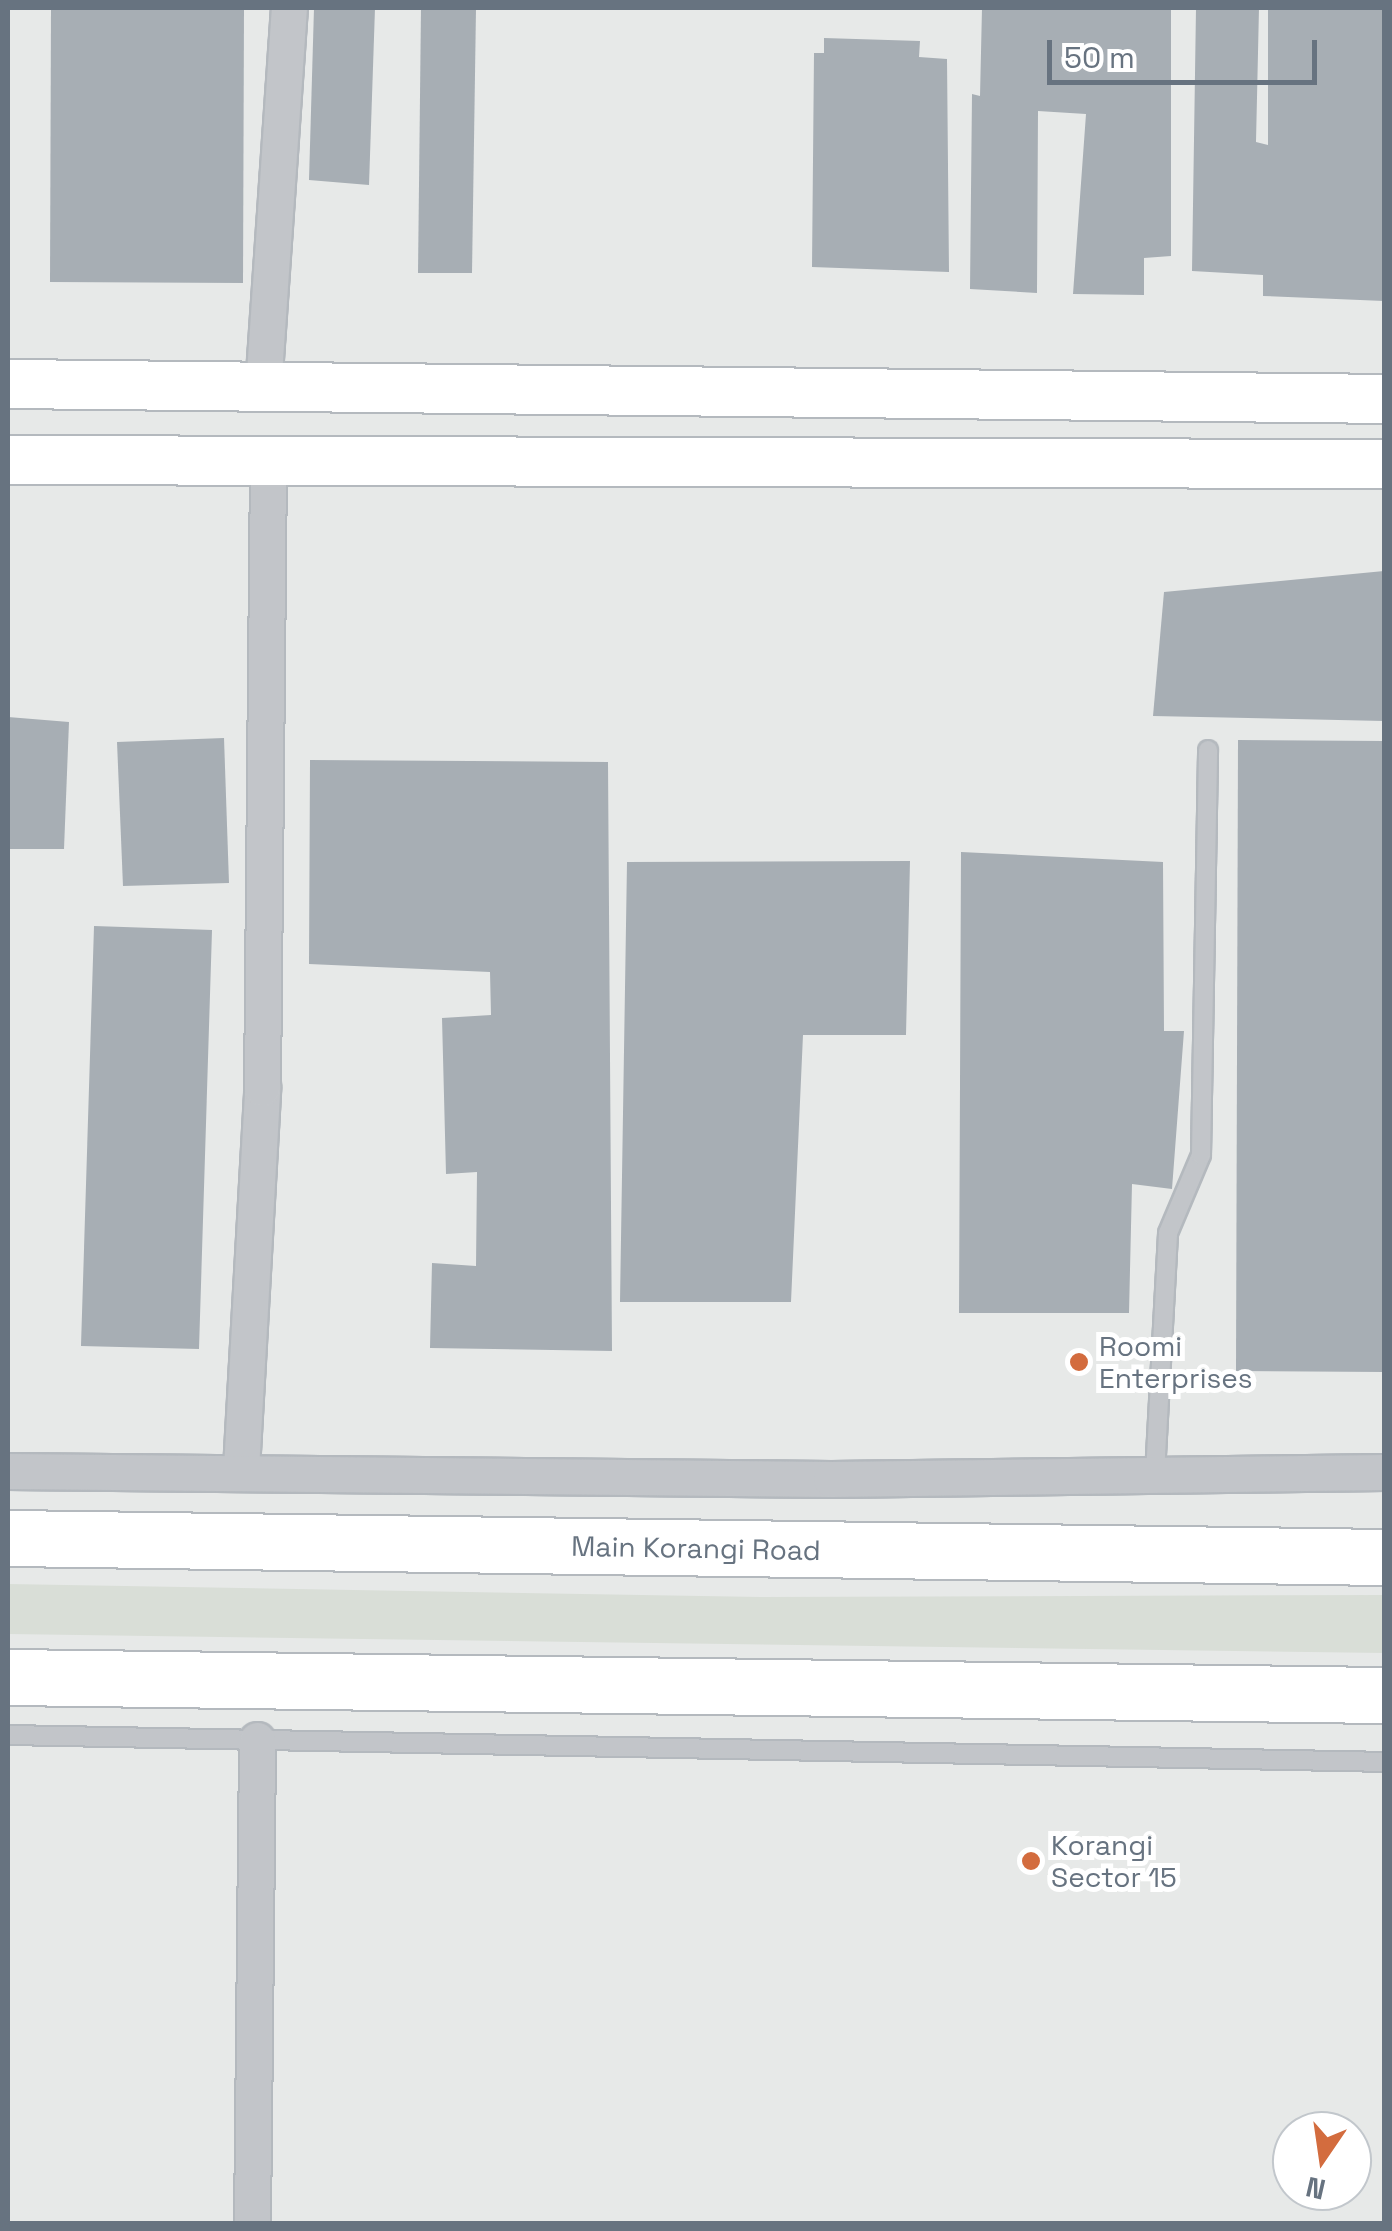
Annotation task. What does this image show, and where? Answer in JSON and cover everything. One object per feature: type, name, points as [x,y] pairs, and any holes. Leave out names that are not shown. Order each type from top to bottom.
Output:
[{"type":"main road","name":"Main Korangi Road","points":[[8,1538],[1384,1557]]},
{"type":"main road","points":[[8,1677],[1384,1694]]},
{"type":"street","points":[[263,388],[289,8]]},
{"type":"street","points":[[8,384],[1384,398]]},
{"type":"street","points":[[332,464],[334,388]]},
{"type":"street","points":[[8,460],[268,464],[1384,464]]},
{"type":"street","points":[[241,1470],[262,1088],[268,464]]},
{"type":"street","points":[[8,1471],[241,1470],[832,1479],[1384,1472]]},
{"type":"street","points":[[252,2224],[257,1740]]},
{"type":"lane","points":[[1155,1474],[1168,1233],[1202,1155],[1208,750]]},
{"type":"lane","points":[[8,1735],[1384,1762]]},
{"type":"shaded area","points":[[8,8],[1384,8],[1384,2223],[8,2224]]},
{"type":"shaded area","points":[[8,1584],[761,1597],[1384,1595],[1384,1653],[8,1634]]},
{"type":"building","points":[[51,8],[244,8],[243,283],[50,282]]},
{"type":"building","points":[[314,8],[375,8],[369,185],[309,180]]},
{"type":"building","points":[[421,8],[476,8],[472,273],[418,273]]},
{"type":"building","points":[[982,8],[1171,8],[1171,256],[1144,258],[1144,295],[1073,294],[1086,114],[1038,111],[1037,293],[970,289],[972,94],[980,96]]},
{"type":"building","points":[[1196,8],[1259,8],[1256,142],[1268,145],[1268,8],[1384,8],[1384,301],[1263,296],[1263,275],[1192,271]]},
{"type":"building","points":[[824,38],[920,41],[919,57],[947,59],[949,272],[812,267],[814,53],[824,53]]},
{"type":"building","points":[[1384,571],[1384,721],[1153,716],[1164,592]]},
{"type":"building","points":[[8,717],[69,722],[64,849],[8,849]]},
{"type":"building","points":[[224,738],[229,883],[123,886],[117,742]]},
{"type":"building","points":[[1238,740],[1384,741],[1384,1372],[1236,1371]]},
{"type":"building","points":[[310,760],[608,762],[612,1351],[430,1348],[432,1263],[476,1266],[477,1172],[446,1174],[442,1018],[491,1015],[490,972],[309,964]]},
{"type":"building","points":[[961,852],[1163,862],[1164,1031],[1184,1031],[1172,1189],[1132,1184],[1129,1313],[959,1313]]},
{"type":"building","points":[[910,861],[906,1035],[803,1035],[791,1302],[620,1302],[627,862]]},
{"type":"building","points":[[94,926],[212,930],[199,1349],[81,1346]]},
{"type":"place","name":"Roomi Enterprises","points":[[1079,1362]]},
{"type":"place","name":"Korangi Sector 15","points":[[1031,1861]]}]
